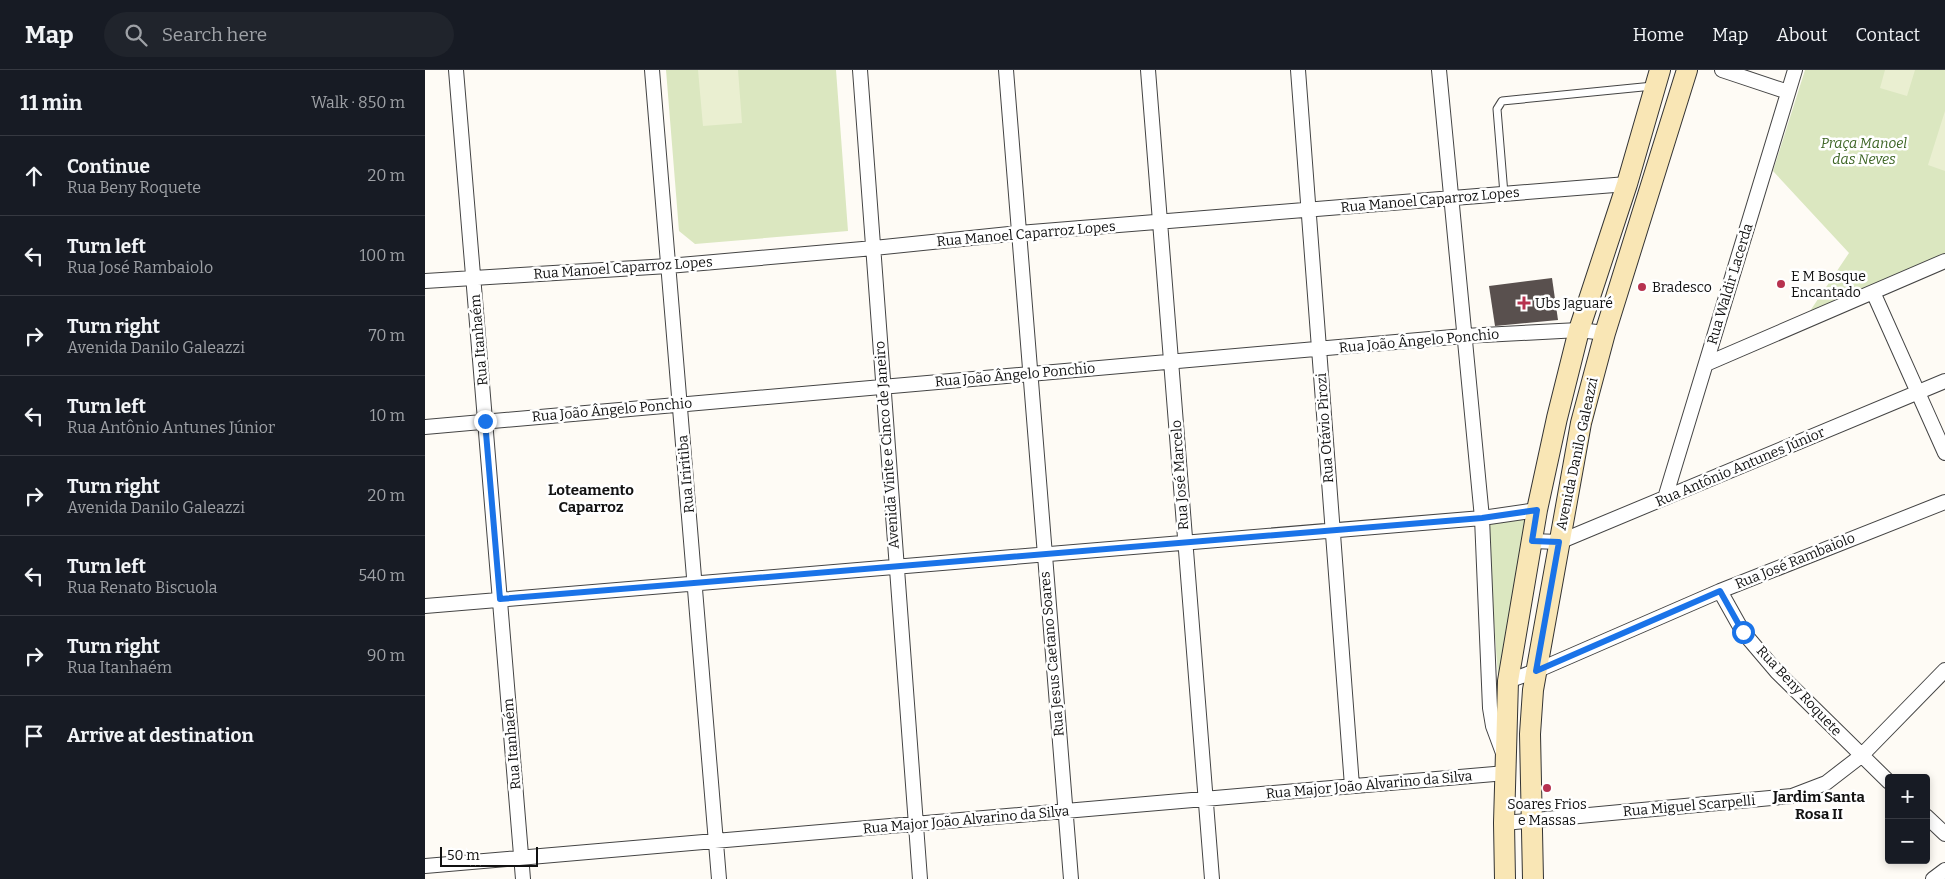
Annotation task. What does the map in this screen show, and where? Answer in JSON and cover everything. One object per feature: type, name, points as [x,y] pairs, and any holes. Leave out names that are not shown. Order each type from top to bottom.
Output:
[{"type":"main road","name":"Avenida Danilo Galeazzi","points":[[1533,879],[1530,734],[1536,671],[1581,423],[1605,333],[1687,70]]},
{"type":"main road","name":"Avenida Danilo Galeazzi","points":[[1505,879],[1508,681],[1537,510],[1579,330],[1627,184],[1657,78]]},
{"type":"street","name":"Rua Itanhaém","points":[[456,70],[523,879]]},
{"type":"street","name":"Rua Iriritiba","points":[[652,70],[719,879]]},
{"type":"street","name":"Avenida Vinte e Cinco de Janeiro","points":[[860,70],[874,248],[882,387],[920,879]]},
{"type":"street","name":"Rua Jesus Caetano Soares","points":[[1006,70],[1071,879]]},
{"type":"street","name":"Rua José Marcelo","points":[[1148,70],[1212,879]]},
{"type":"street","name":"Rua Otávio Pirozi","points":[[1298,70],[1353,786]]},
{"type":"street","points":[[1439,70],[1482,518],[1490,708],[1493,726],[1506,768]]},
{"type":"street","points":[[1721,70],[1787,92]]},
{"type":"street","name":"Rua Waldir Lacerda","points":[[1665,498],[1795,70]]},
{"type":"street","name":"Rua Manoel Caparroz Lopes","points":[[425,282],[668,266],[1019,233],[1627,184]]},
{"type":"street","points":[[1706,364],[1945,261]]},
{"type":"street","points":[[1873,292],[1945,453]]},
{"type":"street","name":"Rua João Ângelo Ponchio","points":[[425,426],[1464,336],[1579,330],[1605,333]]},
{"type":"street","name":"Rua Antônio Antunes Júnior","points":[[1532,541],[1559,542],[1945,381]]},
{"type":"street","name":"Rua José Rambaiolo","points":[[1508,681],[1536,671],[1720,591],[1945,502]]},
{"type":"street","points":[[425,606],[1482,518],[1537,510]]},
{"type":"street","name":"Rua Beny Roquete","points":[[1720,591],[1743,632],[1777,672],[1885,778]]},
{"type":"street","name":"Rua Miguel Scarpelli","points":[[1505,823],[1792,796],[1826,783],[1861,756],[1945,670]]},
{"type":"street","name":"Rua Major João Alvarino da Silva","points":[[425,866],[1353,786],[1506,768]]},
{"type":"street","points":[[1929,819],[1945,834]]},
{"type":"street","points":[[1933,879],[1945,870]]},
{"type":"lane","points":[[1504,194],[1497,109],[1502,101],[1657,78]]},
{"type":"green space","points":[[666,70],[836,70],[848,231],[695,244],[679,231]]},
{"type":"green space","points":[[698,70],[738,70],[742,123],[703,126]]},
{"type":"green space","name":"Praça Manoel das Neves","points":[[1805,70],[1945,70],[1945,255],[1808,314],[1849,253],[1773,171]]},
{"type":"green space","points":[[1885,70],[1915,70],[1907,96],[1880,88]]},
{"type":"green space","points":[[1945,111],[1945,171],[1928,165]]},
{"type":"green space","points":[[1523,516],[1527,524],[1503,679],[1498,676],[1487,527],[1497,521]]},
{"type":"building","name":"Ubs Jaguaré","points":[[1552,278],[1558,320],[1495,326],[1489,286]]},
{"type":"place","name":"E M Bosque Encantado","points":[[1781,284]]},
{"type":"place","name":"Bradesco","points":[[1642,287]]},
{"type":"place","name":"Ubs Jaguaré","points":[[1524,303]]},
{"type":"place","name":"Soares Frios e Massas","points":[[1547,788]]},
{"type":"district","name":"Loteamento Caparroz","points":[[591,498]]},
{"type":"district","name":"Jardim Santa Rosa II","points":[[1819,806]]},
{"type":"route","points":[[485,421],[500,599],[1482,518],[1537,510],[1532,541],[1559,542],[1536,671],[1720,591],[1743,632]]}]
